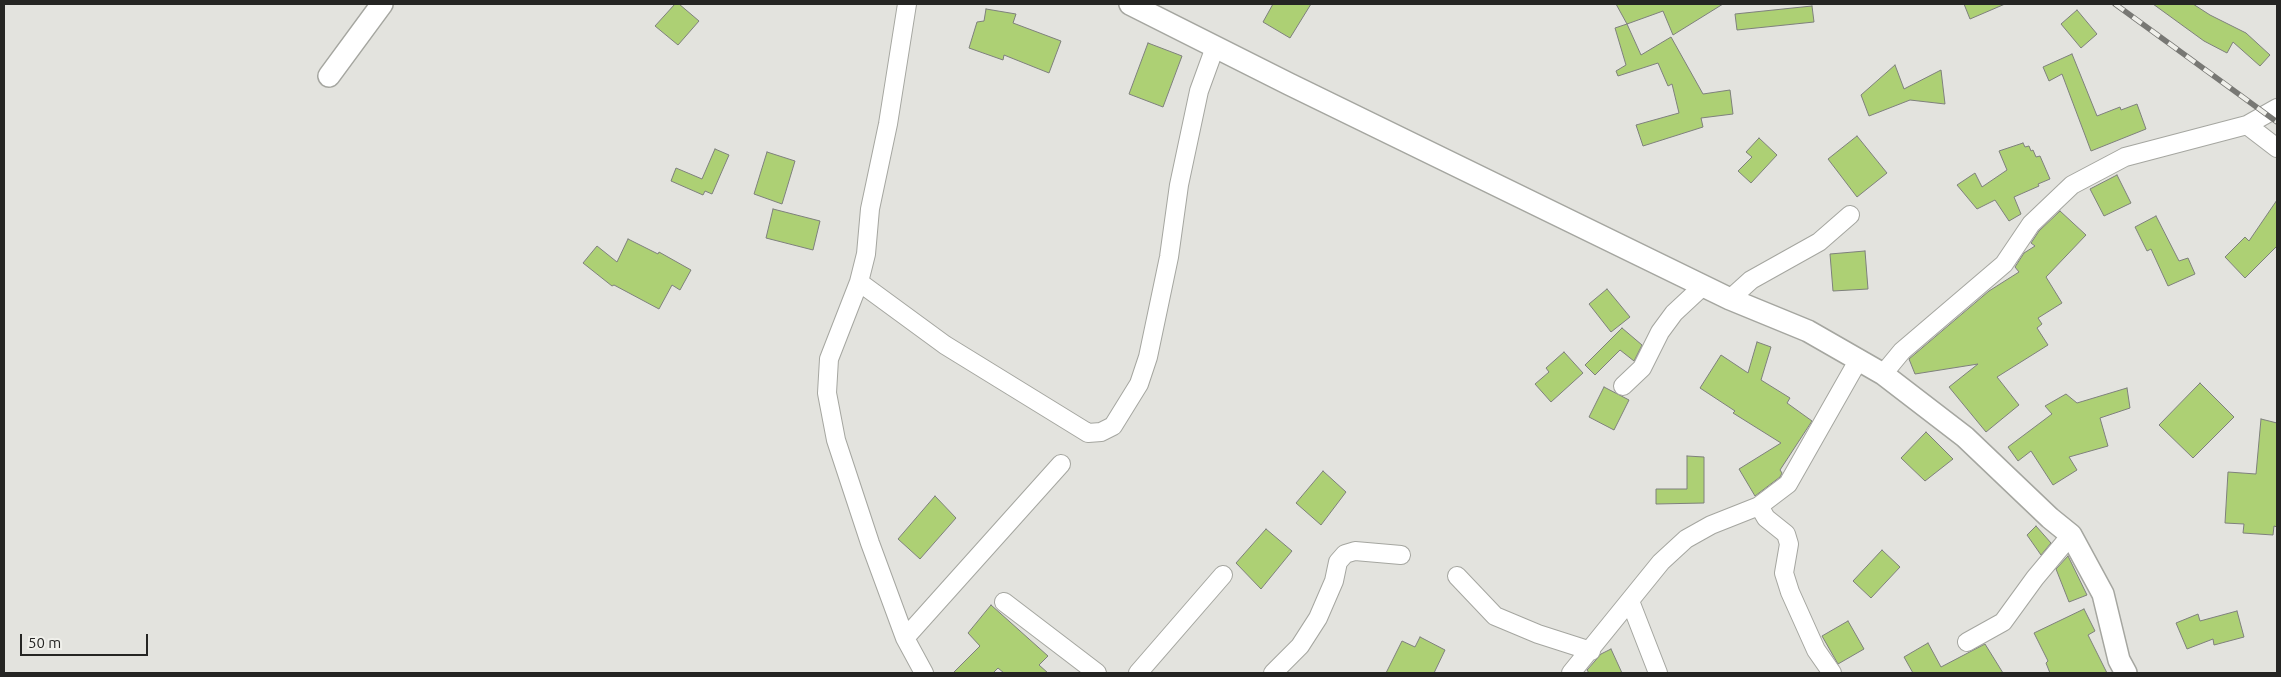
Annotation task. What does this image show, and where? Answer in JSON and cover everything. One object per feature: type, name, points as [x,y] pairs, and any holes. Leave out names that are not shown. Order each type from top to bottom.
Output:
[{"type":"street","points":[[329,76],[382,4]]},
{"type":"street","points":[[907,4],[888,124],[870,210],[866,254],[859,282],[829,359],[827,393],[836,440],[905,638],[924,673]]},
{"type":"street","points":[[1130,4],[1703,286],[1808,331],[1883,374],[1964,437],[2071,535],[2103,594],[2119,660],[2126,673]]},
{"type":"street","points":[[859,282],[945,345],[1088,433],[1101,432],[1113,426],[1139,384],[1148,357],[1169,257],[1178,185],[1199,91],[1215,47]]},
{"type":"street","points":[[1883,374],[1902,351],[2004,264],[2031,224],[2072,185],[2125,157],[2247,125],[2277,108]]},
{"type":"street","points":[[2247,125],[2277,148]]},
{"type":"street","points":[[1730,299],[1751,280],[1819,242],[1850,215]]},
{"type":"street","points":[[1623,386],[1642,368],[1660,332],[1674,313],[1703,286]]},
{"type":"street","points":[[1571,673],[1591,651],[1661,562],[1686,539],[1711,526],[1759,506],[1788,484],[1859,359]]},
{"type":"street","points":[[905,638],[1061,464]]},
{"type":"street","points":[[1759,506],[1766,518],[1786,534],[1789,544],[1784,573],[1790,592],[1816,650],[1832,673]]},
{"type":"street","points":[[1967,642],[2002,622],[2071,535]]},
{"type":"street","points":[[1273,673],[1300,646],[1318,618],[1334,581],[1338,562],[1345,554],[1355,550],[1401,554]]},
{"type":"street","points":[[1138,673],[1223,575]]},
{"type":"street","points":[[1457,576],[1495,616],[1538,634],[1591,651]]},
{"type":"street","points":[[1630,601],[1658,673]]},
{"type":"street","points":[[1004,602],[1097,673]]},
{"type":"building","points":[[675,4],[679,4],[699,21],[678,45],[655,26]]},
{"type":"building","points":[[1273,4],[1311,4],[1290,38],[1263,22]]},
{"type":"building","points":[[1616,4],[1723,4],[1673,35],[1663,11],[1627,24]]},
{"type":"building","points":[[1964,4],[2005,4],[1970,19]]},
{"type":"building","points":[[2153,4],[2193,4],[2246,33],[2270,55],[2260,66],[2233,42],[2227,53],[2204,41]]},
{"type":"building","points":[[1812,6],[1814,22],[1737,30],[1735,14]]},
{"type":"building","points":[[986,9],[1016,14],[1013,23],[1061,41],[1049,73],[1004,55],[1003,60],[969,48],[977,22],[984,21]]},
{"type":"building","points":[[2077,10],[2097,34],[2081,48],[2061,24]]},
{"type":"building","points":[[1627,24],[1641,55],[1671,37],[1703,94],[1730,90],[1733,114],[1701,118],[1703,127],[1643,146],[1636,125],[1679,113],[1672,84],[1668,86],[1658,63],[1618,76],[1616,71],[1626,65],[1615,28]]},
{"type":"building","points":[[1148,43],[1182,56],[1163,107],[1129,94]]},
{"type":"building","points":[[2072,54],[2097,116],[2120,107],[2121,110],[2137,104],[2146,129],[2091,151],[2062,74],[2049,81],[2043,67]]},
{"type":"building","points":[[1895,65],[1904,89],[1941,70],[1945,104],[1910,100],[1869,116],[1861,95]]},
{"type":"building","points":[[1857,136],[1887,173],[1857,197],[1828,159]]},
{"type":"building","points":[[1759,138],[1777,155],[1751,183],[1738,171],[1752,157],[1746,152]]},
{"type":"building","points":[[2023,143],[2025,147],[2029,146],[2031,151],[2033,150],[2036,157],[2040,156],[2050,179],[2014,197],[2021,214],[2009,221],[1995,200],[1977,209],[1957,185],[1975,173],[1982,187],[2007,170],[1999,151]]},
{"type":"building","points":[[715,149],[729,155],[712,194],[705,191],[703,195],[671,181],[676,168],[702,179]]},
{"type":"building","points":[[767,152],[795,161],[782,204],[754,194]]},
{"type":"building","points":[[2117,175],[2131,203],[2104,216],[2090,189]]},
{"type":"building","points":[[2277,200],[2277,246],[2245,278],[2225,257],[2245,237],[2249,241]]},
{"type":"building","points":[[773,209],[820,221],[813,250],[766,238]]},
{"type":"building","points":[[2060,211],[2086,235],[2046,277],[2062,303],[2038,318],[2042,324],[2037,328],[2048,345],[1997,377],[2019,405],[1986,432],[1949,387],[1978,364],[1915,374],[1909,359],[1989,291],[2019,272],[2015,267],[2024,253],[2035,246],[2031,243],[2039,231]]},
{"type":"building","points":[[2156,216],[2179,261],[2188,258],[2195,274],[2168,286],[2151,249],[2147,251],[2135,227]]},
{"type":"building","points":[[628,239],[658,254],[659,252],[691,270],[680,290],[672,285],[659,309],[614,285],[612,286],[583,263],[597,246],[617,262]]},
{"type":"building","points":[[1865,251],[1868,289],[1833,291],[1830,254]]},
{"type":"building","points":[[1607,289],[1630,317],[1611,332],[1589,304]]},
{"type":"building","points":[[1622,328],[1642,345],[1634,361],[1620,350],[1595,375],[1585,365]]},
{"type":"building","points":[[1757,342],[1771,347],[1761,380],[1790,398],[1787,403],[1812,421],[1780,470],[1782,473],[1780,477],[1755,496],[1739,469],[1781,443],[1733,413],[1735,411],[1700,388],[1721,355],[1748,373]]},
{"type":"building","points":[[1564,352],[1583,373],[1551,402],[1535,384],[1549,372],[1546,368]]},
{"type":"building","points":[[2200,383],[2234,417],[2193,458],[2159,425]]},
{"type":"building","points":[[1604,387],[1629,400],[1614,430],[1589,417]]},
{"type":"building","points":[[2127,388],[2130,408],[2100,418],[2108,446],[2069,457],[2077,470],[2053,485],[2031,451],[2018,461],[2008,447],[2052,414],[2045,406],[2066,394],[2077,403]]},
{"type":"building","points":[[2261,419],[2277,423],[2277,527],[2274,526],[2273,535],[2243,533],[2244,524],[2225,523],[2228,472],[2256,474]]},
{"type":"building","points":[[1926,432],[1953,459],[1925,481],[1901,458]]},
{"type":"building","points":[[1687,456],[1704,457],[1704,503],[1656,504],[1656,489],[1687,489]]},
{"type":"building","points":[[1323,471],[1346,492],[1321,525],[1296,503]]},
{"type":"building","points":[[935,496],[956,518],[920,559],[898,539]]},
{"type":"building","points":[[2036,526],[2051,543],[2041,555],[2027,535]]},
{"type":"building","points":[[1266,529],[1292,551],[1261,589],[1236,563]]},
{"type":"building","points":[[1882,550],[1900,567],[1871,598],[1853,581]]},
{"type":"building","points":[[2068,556],[2087,595],[2069,602],[2056,569]]},
{"type":"building","points":[[991,605],[1048,656],[1039,665],[1048,673],[1004,673],[998,668],[993,673],[953,673],[980,646],[968,633]]},
{"type":"building","points":[[2084,609],[2095,631],[2088,635],[2107,673],[2050,673],[2046,663],[2048,661],[2034,633]]},
{"type":"building","points":[[2237,611],[2244,637],[2214,645],[2213,639],[2187,649],[2176,623],[2198,614],[2200,621]]},
{"type":"building","points":[[1848,621],[1864,649],[1838,664],[1822,636]]},
{"type":"building","points":[[1420,637],[1445,650],[1434,673],[1386,673],[1402,641],[1415,647]]},
{"type":"building","points":[[1928,643],[1941,667],[1985,644],[2003,673],[1913,673],[1904,657]]},
{"type":"building","points":[[1611,649],[1622,673],[1589,673],[1587,670],[1601,654]]},
{"type":"railway","points":[[2115,4],[2277,122]]}]
